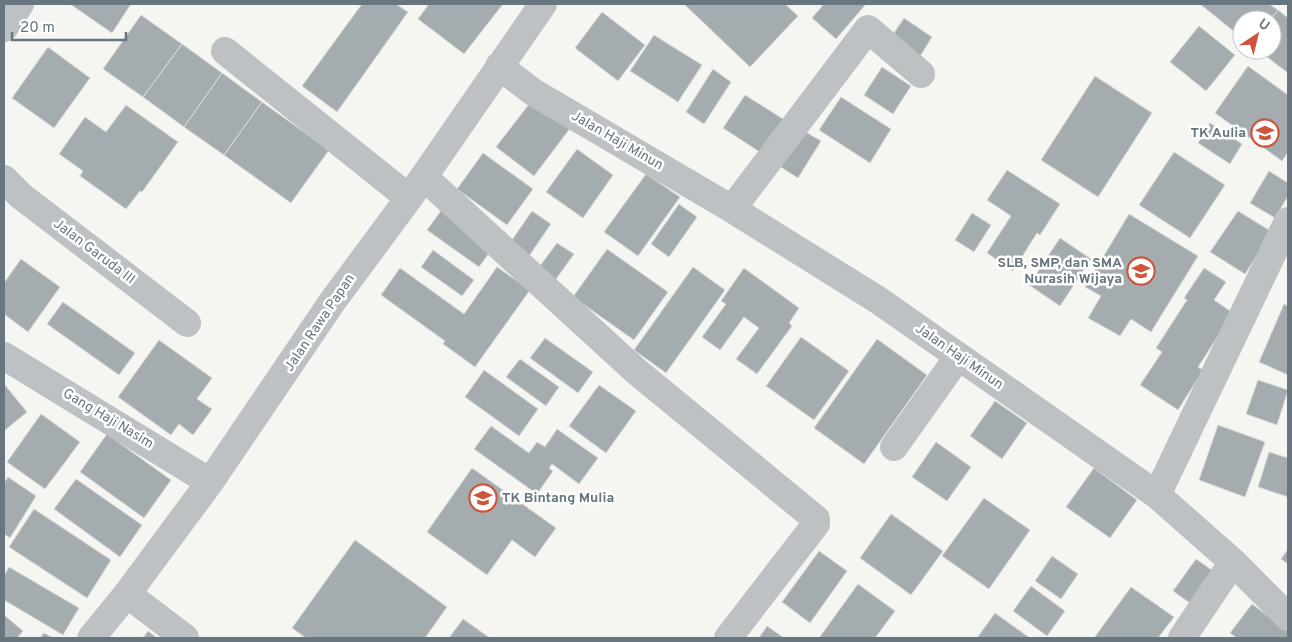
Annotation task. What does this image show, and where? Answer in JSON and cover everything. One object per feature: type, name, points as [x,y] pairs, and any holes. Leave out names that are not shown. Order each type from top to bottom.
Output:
[{"type":"street","points":[[4,28],[20,4]]},
{"type":"street","name":"Jalan Rawa Papan","points":[[92,638],[210,482],[332,302],[416,188],[543,4]]},
{"type":"street","points":[[732,209],[868,29],[921,74]]},
{"type":"street","points":[[225,51],[416,188],[816,519],[816,524],[728,638]]},
{"type":"street","name":"Jalan Haji Minun","points":[[499,66],[533,92],[732,209],[878,300],[1157,495],[1233,562],[1288,617]]},
{"type":"street","name":"Jalan Garuda III","points":[[4,179],[21,196],[187,323]]},
{"type":"street","points":[[1157,495],[1288,221]]},
{"type":"street","name":"Gang Haji Nasim","points":[[4,356],[210,482]]},
{"type":"street","points":[[894,447],[958,357]]},
{"type":"street","points":[[1182,638],[1233,562]]},
{"type":"street","points":[[127,594],[182,636]]},
{"type":"building","points":[[70,4],[131,4],[112,33]]},
{"type":"building","points":[[362,4],[396,4],[408,12],[337,112],[302,86]]},
{"type":"building","points":[[429,4],[503,4],[464,54],[418,19]]},
{"type":"building","points":[[684,4],[785,4],[798,16],[750,67]]},
{"type":"building","points":[[824,4],[866,4],[836,39],[812,18]]},
{"type":"building","points":[[1200,4],[1269,4],[1278,10],[1232,10],[1232,30]]},
{"type":"building","points":[[602,12],[645,45],[618,81],[575,48]]},
{"type":"building","points":[[1282,13],[1288,18],[1288,73],[1271,60],[1282,60]]},
{"type":"building","points":[[141,15],[182,44],[143,97],[103,69]]},
{"type":"building","points":[[904,18],[932,37],[917,61],[888,42]]},
{"type":"building","points":[[1199,26],[1232,53],[1232,59],[1206,91],[1170,62]]},
{"type":"building","points":[[654,35],[702,65],[678,102],[630,71]]},
{"type":"building","points":[[182,44],[222,73],[184,127],[143,97]]},
{"type":"building","points":[[48,47],[90,78],[54,128],[12,98]]},
{"type":"building","name":"TK Aulia","points":[[1248,66],[1288,95],[1288,152],[1282,161],[1215,113]]},
{"type":"building","points":[[882,67],[911,86],[893,114],[864,95]]},
{"type":"building","points":[[713,69],[731,82],[704,124],[686,112]]},
{"type":"building","points":[[222,73],[262,102],[224,155],[184,127]]},
{"type":"building","points":[[1095,76],[1152,113],[1098,197],[1041,160]]},
{"type":"building","points":[[745,95],[788,122],[766,156],[723,128]]},
{"type":"building","points":[[841,97],[891,129],[870,163],[819,130]]},
{"type":"building","points":[[533,99],[571,127],[534,176],[496,147]]},
{"type":"building","points":[[262,102],[329,150],[291,203],[224,155]]},
{"type":"building","points":[[126,105],[178,142],[142,192],[140,191],[126,209],[80,176],[83,171],[59,154],[85,117],[106,132]]},
{"type":"building","points":[[1210,123],[1242,144],[1230,164],[1198,143]]},
{"type":"building","points":[[799,128],[821,141],[798,178],[776,164]]},
{"type":"building","points":[[577,149],[613,175],[583,218],[546,192]]},
{"type":"building","points":[[1174,152],[1225,185],[1190,238],[1139,205]]},
{"type":"building","points":[[483,153],[533,189],[507,225],[457,189]]},
{"type":"building","points":[[1007,170],[1060,204],[1040,235],[1037,233],[1013,271],[987,253],[1011,216],[987,200]]},
{"type":"building","points":[[1269,171],[1288,183],[1288,196],[1275,218],[1250,203]]},
{"type":"building","points":[[646,174],[680,197],[638,256],[604,232]]},
{"type":"building","points":[[679,204],[697,217],[669,257],[651,244]]},
{"type":"building","points":[[443,208],[495,245],[479,267],[427,230]]},
{"type":"building","points":[[532,211],[551,224],[529,256],[510,243]]},
{"type":"building","points":[[1238,211],[1272,232],[1245,274],[1210,252]]},
{"type":"building","points":[[972,213],[991,225],[974,252],[955,240]]},
{"type":"building","name":"SLB, SMP, dan SMA Nurasih Wijaya","points":[[1129,214],[1198,256],[1151,332],[1131,319],[1120,336],[1088,318],[1101,296],[1085,287]]},
{"type":"building","points":[[1060,238],[1091,259],[1060,306],[1029,285]]},
{"type":"building","points":[[557,243],[574,254],[551,286],[534,274]]},
{"type":"building","points":[[607,249],[668,292],[634,340],[573,297]]},
{"type":"building","points":[[433,250],[474,280],[462,296],[421,267]]},
{"type":"building","points":[[21,259],[60,287],[28,332],[4,314],[4,283]]},
{"type":"building","points":[[497,267],[530,290],[475,367],[443,344],[445,341],[381,295],[400,268],[464,314]]},
{"type":"building","points":[[693,267],[725,290],[666,373],[634,350]]},
{"type":"building","points":[[744,268],[799,308],[789,323],[792,326],[757,374],[736,359],[759,328],[744,317],[720,350],[702,337],[726,304],[721,301]]},
{"type":"building","points":[[1204,268],[1226,282],[1214,300],[1233,313],[1198,367],[1203,370],[1178,410],[1140,385],[1162,352],[1156,348],[1187,300],[1184,298]]},
{"type":"building","points":[[63,302],[135,353],[119,375],[47,324]]},
{"type":"building","points":[[1284,304],[1288,306],[1288,375],[1259,362]]},
{"type":"building","points":[[801,337],[849,371],[814,420],[766,386]]},
{"type":"building","points":[[545,338],[593,372],[578,393],[530,358]]},
{"type":"building","points":[[877,339],[927,375],[864,464],[814,428]]},
{"type":"building","points":[[159,340],[212,378],[197,399],[212,409],[193,435],[179,424],[171,435],[118,397]]},
{"type":"building","points":[[520,359],[559,387],[546,406],[506,377]]},
{"type":"building","points":[[484,370],[538,409],[519,436],[465,397]]},
{"type":"building","points":[[1258,380],[1288,390],[1277,425],[1246,414]]},
{"type":"building","points":[[4,384],[27,412],[4,431]]},
{"type":"building","points":[[599,385],[636,411],[606,453],[569,426]]},
{"type":"building","points":[[995,401],[1027,423],[1002,459],[970,436]]},
{"type":"building","points":[[41,414],[80,442],[45,489],[7,462]]},
{"type":"building","points":[[1218,425],[1265,442],[1245,497],[1199,480]]},
{"type":"building","points":[[491,426],[529,453],[537,442],[545,447],[557,429],[598,458],[579,484],[552,464],[549,468],[553,471],[537,494],[474,449]]},
{"type":"building","points":[[107,434],[171,480],[144,518],[80,472]]},
{"type":"building","points":[[936,442],[971,467],[947,501],[912,477]]},
{"type":"building","points":[[1269,452],[1288,458],[1288,497],[1258,487]]},
{"type":"building","name":"TK Bintang Mulia","points":[[472,468],[556,528],[535,557],[512,540],[487,575],[427,532]]},
{"type":"building","points":[[1094,468],[1137,500],[1110,538],[1066,507]]},
{"type":"building","points":[[8,477],[36,496],[10,538],[4,534],[4,483]]},
{"type":"building","points":[[76,479],[142,525],[120,557],[54,509]]},
{"type":"building","points":[[984,498],[1030,530],[989,589],[942,556]]},
{"type":"building","points":[[34,509],[111,560],[87,598],[9,547]]},
{"type":"building","points":[[891,514],[943,551],[911,595],[860,558]]},
{"type":"building","points":[[355,540],[447,607],[425,638],[306,638],[292,628]]},
{"type":"building","points":[[1288,549],[1288,564],[1281,559]]},
{"type":"building","points":[[819,551],[847,571],[810,623],[782,602]]},
{"type":"building","points":[[1052,556],[1078,574],[1061,599],[1035,581]]},
{"type":"building","points":[[1196,559],[1213,571],[1190,603],[1173,591]]},
{"type":"building","points":[[9,567],[79,608],[63,635],[4,600],[4,576]]},
{"type":"building","points":[[858,584],[895,611],[875,638],[819,638]]},
{"type":"building","points":[[1031,586],[1065,611],[1047,636],[1013,611]]},
{"type":"building","points":[[1131,587],[1174,617],[1158,638],[1094,638]]},
{"type":"building","points":[[1252,604],[1288,631],[1288,638],[1237,638],[1230,633]]},
{"type":"building","points":[[995,613],[1030,638],[977,638]]},
{"type":"building","points":[[4,615],[23,631],[17,638],[4,638]]},
{"type":"building","points":[[463,619],[490,638],[449,638]]},
{"type":"building","points":[[767,626],[784,638],[759,638]]},
{"type":"building","points":[[148,631],[157,638],[143,638]]},
{"type":"building","points":[[44,633],[53,638],[40,638]]},
{"type":"place","name":"TK Aulia","points":[[1265,133]]},
{"type":"place","name":"SLB, SMP, dan SMA Nurasih Wijaya","points":[[1141,271]]},
{"type":"place","name":"TK Bintang Mulia","points":[[483,498]]}]
